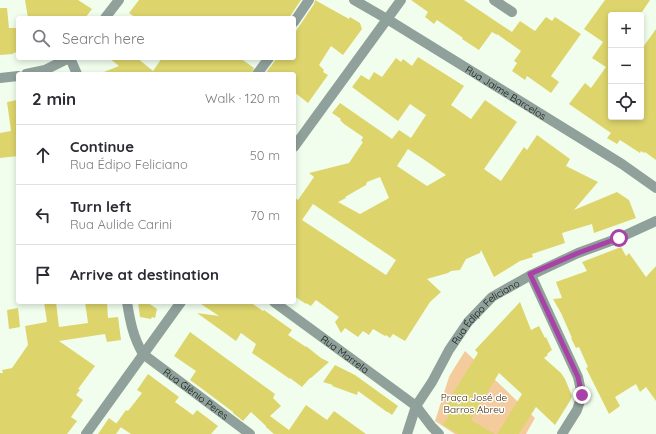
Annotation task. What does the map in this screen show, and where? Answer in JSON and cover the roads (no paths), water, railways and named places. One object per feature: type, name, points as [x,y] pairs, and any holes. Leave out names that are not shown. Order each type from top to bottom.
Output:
[{"type":"street","points":[[107,16],[119,0]]},
{"type":"street","points":[[296,19],[309,0]]},
{"type":"street","name":"Rua Jaime Barcelos","points":[[354,0],[622,164],[656,188]]},
{"type":"street","points":[[296,144],[401,0]]},
{"type":"street","points":[[494,0],[512,12]]},
{"type":"street","points":[[36,72],[45,70],[65,60]]},
{"type":"street","points":[[70,60],[76,72]]},
{"type":"street","points":[[258,72],[268,60]]},
{"type":"street","points":[[0,78],[16,76]]},
{"type":"street","name":"Rua Édipo Feliciano","points":[[407,434],[416,406],[432,382],[449,350],[468,322],[492,298],[530,274],[578,253],[619,238],[656,221]]},
{"type":"street","points":[[530,274],[578,377],[582,395],[576,410],[562,434]]},
{"type":"street","points":[[127,304],[133,333],[143,354]]},
{"type":"street","points":[[86,434],[180,304]]},
{"type":"street","name":"Rua Marrela","points":[[277,304],[416,406],[439,434]]},
{"type":"street","name":"Rua Glênio Peres","points":[[143,354],[250,434]]},
{"type":"park label","name":"Praça José de Barros Abreu","points":[[474,402]]}]
